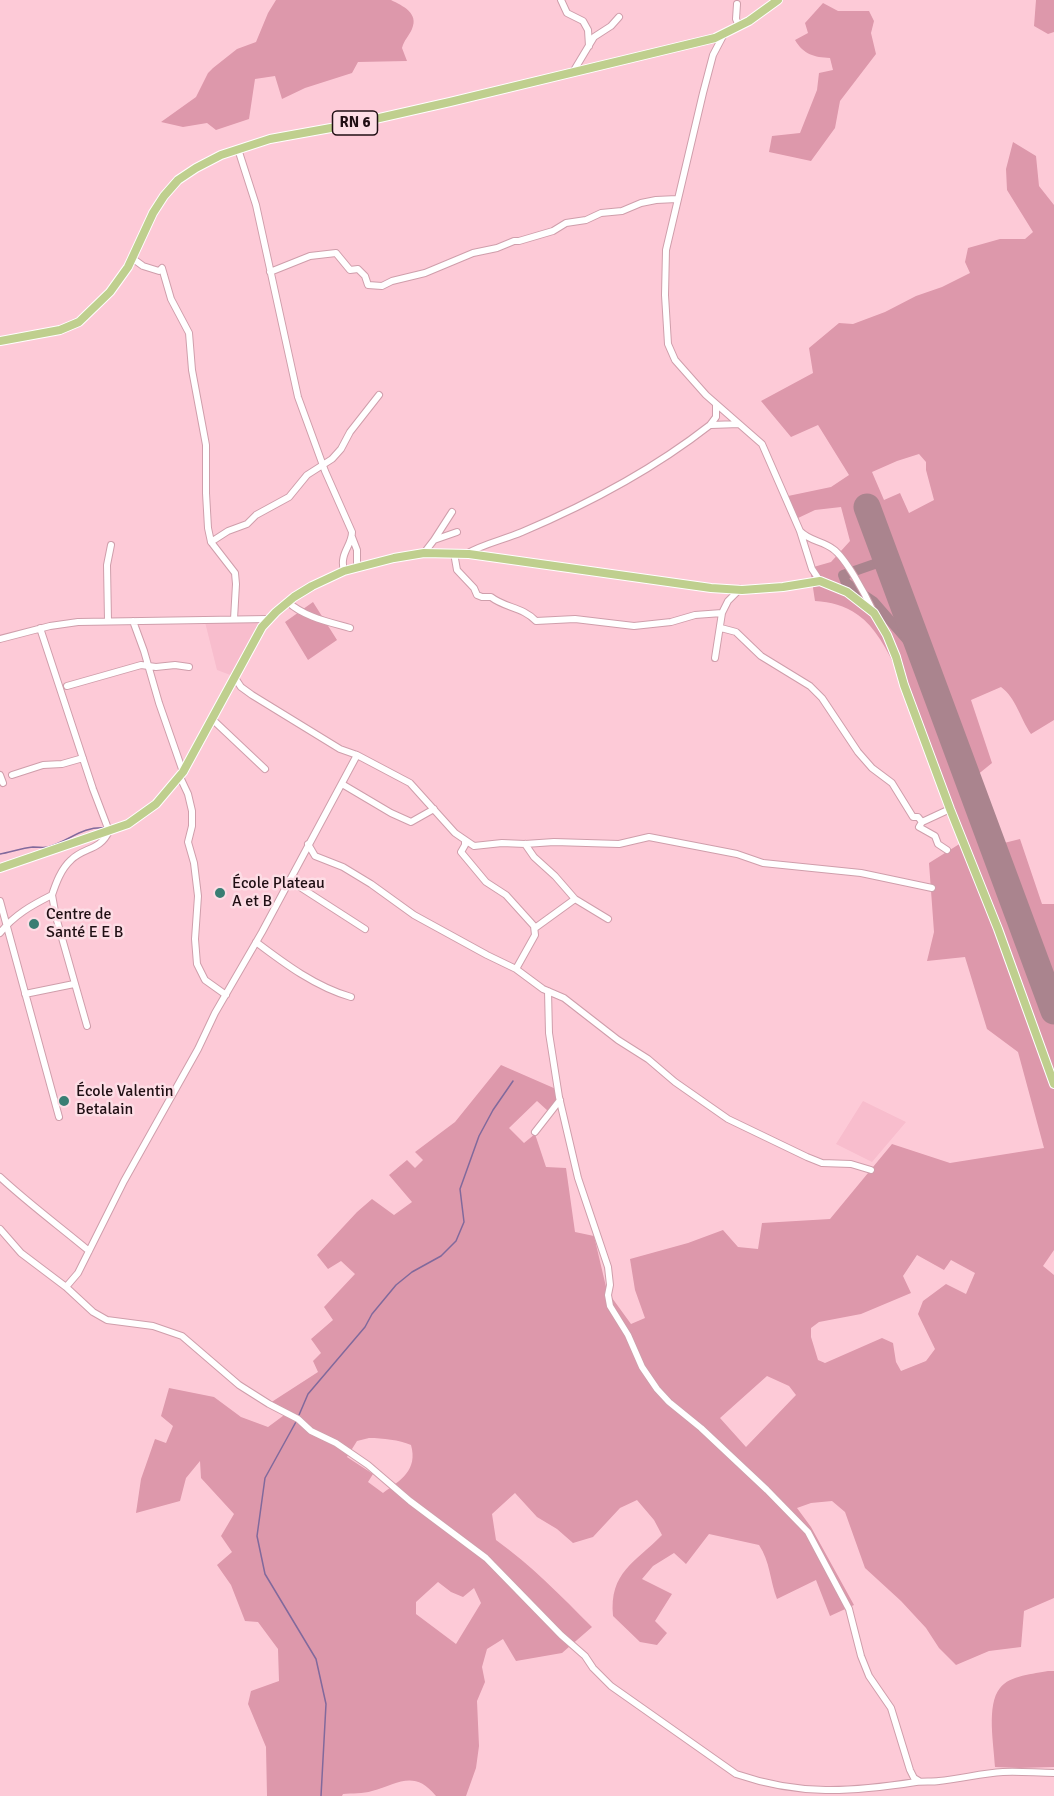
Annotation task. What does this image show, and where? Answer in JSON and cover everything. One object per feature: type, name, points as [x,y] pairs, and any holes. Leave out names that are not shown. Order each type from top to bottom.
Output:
[{"type":"main road","name":"RN 6","points":[[0,341],[60,330],[79,322],[110,292],[132,258],[153,213],[171,188],[196,168],[238,149],[270,139],[370,120],[706,39],[724,34],[739,26],[778,0]]},
{"type":"main road","points":[[0,868],[109,828],[128,824],[156,804],[181,774],[268,619],[312,586],[344,571],[424,553],[454,553],[711,588],[783,587],[820,580],[847,592],[874,612],[883,627],[1054,1084]]},
{"type":"street","points":[[561,0],[567,13],[583,21],[588,30],[589,46]]},
{"type":"street","points":[[737,4],[736,19],[739,26]]},
{"type":"street","points":[[572,72],[578,66],[594,37],[611,26],[619,16]]},
{"type":"street","points":[[724,34],[713,55],[666,250],[664,295],[668,344],[675,360],[716,405],[762,444],[800,531],[812,569],[820,580]]},
{"type":"street","points":[[706,39],[713,55]]},
{"type":"street","points":[[238,149],[256,205],[298,397],[323,466],[352,532],[358,558],[357,568]]},
{"type":"street","points":[[270,272],[310,256],[336,253],[350,270],[358,269],[363,273],[368,285],[378,287],[392,281],[426,273],[473,253],[497,248],[514,241],[519,242],[566,223],[586,220],[601,213],[622,211],[641,203],[677,199]]},
{"type":"street","points":[[132,258],[143,266],[159,271],[163,269],[171,299],[189,333],[192,370],[206,445],[206,493],[211,542],[235,573],[234,619]]},
{"type":"street","points":[[211,542],[228,531],[247,524],[256,515],[289,496],[307,475],[323,466],[341,449],[350,432],[379,395]]},
{"type":"street","points":[[465,554],[585,502],[660,460],[711,425],[716,417],[716,405]]},
{"type":"street","points":[[711,425],[739,424]]},
{"type":"street","points":[[424,553],[453,512]]},
{"type":"street","points":[[800,531],[839,553],[874,612]]},
{"type":"street","points":[[434,540],[457,532]]},
{"type":"street","points":[[344,571],[343,558],[352,537]]},
{"type":"street","points":[[108,621],[107,565],[111,545]]},
{"type":"street","points":[[454,553],[458,570],[474,588],[477,595],[491,597],[500,604],[520,609],[536,621],[575,619],[634,626],[671,622],[695,615],[722,613]]},
{"type":"street","points":[[715,657],[722,613],[728,601],[740,589]]},
{"type":"street","points":[[288,602],[294,608],[307,614],[350,628]]},
{"type":"street","points":[[0,639],[40,628],[78,622],[268,619]]},
{"type":"street","points":[[133,621],[192,811],[192,826],[188,842],[194,863],[198,896],[195,939],[197,964],[205,980],[226,994]]},
{"type":"street","points":[[40,628],[82,758],[109,828],[101,844],[72,859],[56,882],[52,895],[56,917],[87,1026]]},
{"type":"street","points":[[721,628],[736,632],[761,656],[810,686],[822,698],[858,752],[872,768],[892,783],[913,817],[918,817],[922,822]]},
{"type":"street","points":[[67,686],[98,676],[148,665],[189,667]]},
{"type":"street","points":[[235,678],[252,695],[340,749],[357,755],[410,783],[455,833],[474,846],[558,842],[619,844],[649,837],[737,854],[763,863],[861,873],[932,888]]},
{"type":"street","points":[[212,719],[265,769]]},
{"type":"street","points":[[66,1287],[78,1273],[124,1181],[357,755]]},
{"type":"street","points":[[12,775],[43,765],[62,764],[82,758]]},
{"type":"street","points":[[0,775],[3,783]]},
{"type":"street","points":[[342,784],[411,822],[434,809]]},
{"type":"street","points":[[948,850],[938,844],[935,836],[919,826],[922,822],[950,809]]},
{"type":"street","points":[[465,840],[461,852],[475,871],[486,882],[512,900],[535,928],[535,935],[516,969]]},
{"type":"street","points":[[308,844],[315,856],[343,867],[414,915],[487,956],[516,969],[548,991],[564,998],[618,1040],[648,1059],[675,1083],[728,1119],[822,1163],[851,1164],[871,1170]]},
{"type":"street","points":[[525,844],[575,900],[608,919]]},
{"type":"street","points":[[289,880],[365,929]]},
{"type":"street","points":[[0,933],[7,923],[27,907],[52,895]]},
{"type":"street","points":[[535,928],[575,900]]},
{"type":"street","points":[[0,901],[59,1117]]},
{"type":"street","points":[[256,942],[317,984],[351,997]]},
{"type":"street","points":[[25,994],[74,984]]},
{"type":"street","points":[[548,991],[549,1033],[560,1100],[578,1178],[608,1267],[610,1306],[628,1335],[642,1367],[669,1402],[711,1438],[808,1532],[849,1609],[861,1656],[869,1676],[891,1708],[910,1770],[919,1781]]},
{"type":"street","points":[[535,1132],[560,1100]]},
{"type":"street","points":[[0,1177],[26,1201],[89,1251]]},
{"type":"street","points":[[0,1229],[21,1253],[66,1287],[93,1312],[107,1320],[153,1326],[182,1336],[239,1385],[298,1419],[311,1431],[336,1443],[368,1465],[410,1501],[486,1558],[561,1635],[585,1656],[592,1668],[611,1686],[736,1774],[759,1784],[807,1795],[852,1793],[919,1781],[937,1782],[1003,1772],[1054,1773]]},
{"type":"shaded area","points":[[276,0],[391,0],[412,14],[414,23],[402,48],[407,61],[358,62],[352,73],[305,88],[282,99],[275,76],[255,79],[249,119],[216,130],[207,123],[183,127],[161,122],[196,97],[213,68],[237,49],[256,42]]},
{"type":"shaded area","points":[[1036,0],[1054,0],[1054,32],[1048,34],[1034,26]]},
{"type":"shaded area","points":[[823,3],[838,11],[869,11],[874,21],[871,33],[876,54],[840,101],[835,128],[811,161],[769,152],[772,136],[800,133],[817,90],[819,73],[833,70],[830,58],[810,54],[802,49],[795,40],[808,33],[805,23]]},
{"type":"shaded area","points":[[1013,142],[1036,156],[1039,186],[1054,205],[1054,720],[1031,734],[1014,702],[1001,687],[971,700],[992,763],[976,776],[1004,843],[1020,839],[1042,904],[1054,904],[1054,1250],[1043,1266],[1054,1275],[1054,1598],[1024,1611],[1021,1647],[989,1651],[956,1665],[939,1648],[926,1628],[901,1601],[865,1568],[845,1512],[832,1501],[811,1503],[797,1508],[811,1527],[854,1605],[830,1616],[816,1580],[777,1599],[759,1545],[709,1534],[686,1564],[674,1553],[653,1566],[642,1579],[672,1594],[655,1621],[667,1633],[657,1645],[640,1642],[613,1616],[613,1601],[620,1578],[634,1561],[662,1535],[654,1520],[637,1500],[620,1508],[593,1537],[573,1543],[557,1529],[537,1517],[515,1493],[492,1514],[496,1540],[534,1570],[592,1627],[562,1653],[516,1661],[503,1639],[487,1649],[482,1667],[485,1682],[477,1701],[479,1746],[476,1768],[466,1796],[436,1796],[420,1783],[406,1781],[369,1792],[343,1794],[342,1796],[267,1796],[266,1747],[248,1704],[251,1691],[279,1681],[278,1649],[258,1622],[245,1621],[231,1585],[217,1565],[232,1552],[221,1536],[234,1514],[201,1478],[200,1461],[186,1478],[180,1501],[136,1513],[141,1479],[155,1439],[166,1443],[173,1426],[161,1416],[169,1388],[214,1397],[241,1417],[268,1427],[287,1413],[270,1403],[318,1372],[313,1361],[321,1353],[311,1339],[333,1320],[324,1307],[355,1274],[341,1261],[328,1269],[317,1255],[372,1199],[394,1215],[412,1202],[389,1175],[407,1160],[415,1168],[423,1160],[415,1152],[455,1122],[501,1065],[556,1089],[558,1099],[548,1111],[537,1101],[509,1128],[524,1143],[535,1134],[546,1167],[566,1168],[575,1232],[594,1236],[607,1291],[631,1324],[645,1318],[635,1290],[630,1259],[688,1243],[723,1230],[738,1247],[758,1249],[762,1223],[830,1219],[892,1144],[950,1163],[1044,1148],[1018,1052],[987,1029],[965,957],[927,961],[934,932],[929,863],[961,843],[906,693],[890,656],[870,626],[848,609],[815,601],[810,568],[831,562],[850,541],[841,507],[815,510],[796,519],[788,496],[831,487],[849,475],[818,425],[791,437],[761,401],[813,373],[809,348],[839,323],[853,324],[885,312],[970,273],[965,262],[968,248],[1000,239],[1025,239],[1033,232],[1007,190],[1006,169]],"holes":[[[919,454],[926,462],[934,500],[909,513],[900,493],[884,500],[872,472]],[[917,1255],[944,1270],[951,1260],[975,1273],[966,1294],[946,1284],[923,1301],[918,1314],[935,1349],[926,1361],[901,1371],[896,1362],[893,1343],[882,1338],[825,1363],[818,1360],[811,1337],[811,1328],[819,1322],[861,1314],[911,1293],[903,1276]],[[767,1376],[789,1386],[796,1395],[746,1447],[720,1418]],[[369,1438],[406,1443],[411,1445],[413,1454],[406,1474],[383,1493],[368,1482],[373,1474],[347,1457],[357,1441]],[[438,1582],[451,1592],[463,1597],[474,1588],[481,1603],[456,1644],[416,1614],[416,1602]]]},
{"type":"shaded area","points":[[313,602],[337,640],[308,660],[285,622]]},
{"type":"shaded area","points":[[263,621],[233,676],[217,670],[205,622]]},
{"type":"shaded area","points":[[863,1101],[906,1122],[872,1162],[836,1144]]},
{"type":"shaded area","points":[[1054,1671],[1054,1767],[995,1767],[992,1715],[996,1695],[1000,1688],[1010,1680]]},
{"type":"waterway","points":[[0,854],[48,847],[89,829],[106,828]]},
{"type":"waterway","points":[[299,1415],[308,1394],[365,1327],[372,1314],[396,1285],[412,1272],[441,1256],[456,1241],[464,1222],[460,1189],[479,1136],[513,1081]]},
{"type":"waterway","points":[[297,1420],[265,1478],[257,1536],[265,1574],[316,1659],[326,1704],[321,1796]]},
{"type":"taxiway","points":[[886,560],[843,575],[846,583],[874,602],[922,657]]},
{"type":"runway","points":[[867,507],[1054,1011]]},
{"type":"place","name":"École Plateau A et B","points":[[220,893]]},
{"type":"place","name":"Centre de Santé E E B","points":[[34,924]]},
{"type":"place","name":"École Valentin Betalain","points":[[64,1101]]}]
